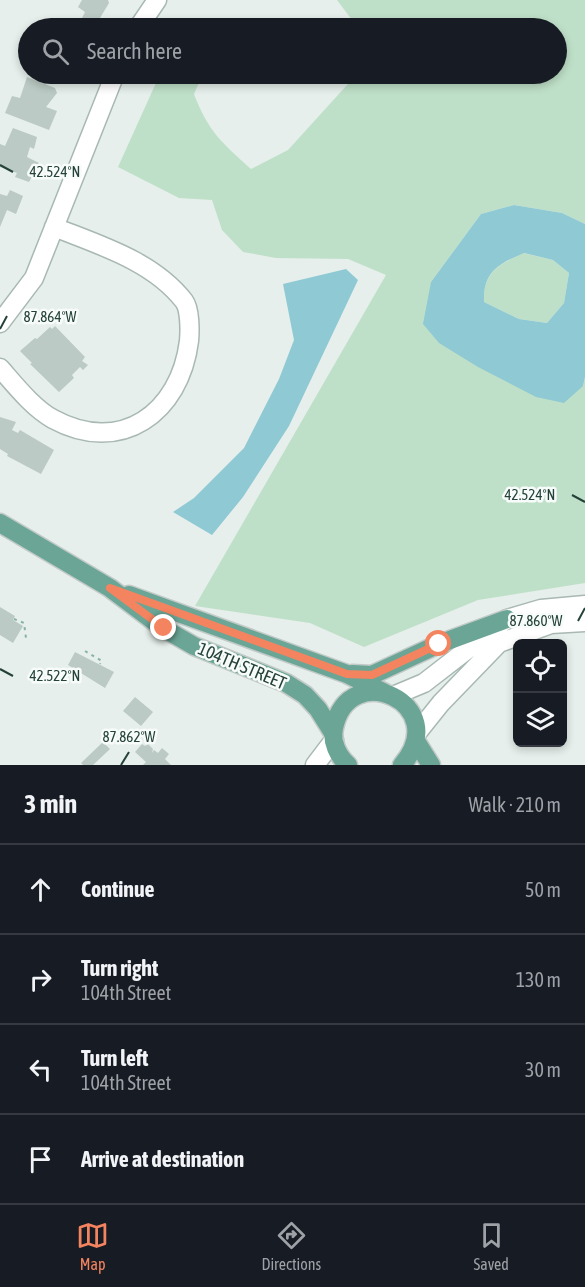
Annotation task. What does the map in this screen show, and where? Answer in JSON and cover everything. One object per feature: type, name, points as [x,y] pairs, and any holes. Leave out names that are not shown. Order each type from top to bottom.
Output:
[{"type":"main road","name":"104TH STREET","points":[[0,523],[110,588],[164,628],[194,646],[269,675],[305,695],[318,709],[333,737],[337,751],[348,765]]},
{"type":"main road","name":"104TH STREET","points":[[110,588],[347,674],[389,694]]},
{"type":"main road","points":[[347,674],[372,675],[439,644],[507,619]]},
{"type":"main road","points":[[333,737],[337,716],[345,704],[364,693],[389,694],[410,711],[416,737],[431,765]]},
{"type":"main road","points":[[402,765],[411,754],[416,737]]},
{"type":"street","points":[[145,18],[157,0]]},
{"type":"street","points":[[0,322],[34,278],[111,84]]},
{"type":"street","points":[[0,368],[18,389],[51,418],[84,432],[114,433],[144,421],[168,401],[186,364],[190,333],[186,303],[138,263],[119,252],[54,227]]},
{"type":"street","points":[[389,694],[424,683],[507,619],[541,609],[585,605]]},
{"type":"street","points":[[416,737],[441,703],[499,643],[551,624],[585,622]]},
{"type":"street","points":[[315,765],[333,737]]},
{"type":"path","points":[[14,619],[24,623],[26,638]]},
{"type":"path","points":[[85,651],[102,661],[100,664]]},
{"type":"green space","points":[[337,0],[585,0],[585,224],[562,213],[514,205],[481,214],[431,282],[583,386],[585,377],[585,583],[478,600],[364,647],[310,623],[195,606],[386,275],[348,259],[276,258],[243,252],[222,230],[212,200],[179,198],[118,167],[155,84],[198,84],[194,94],[205,118],[224,144],[251,169],[288,150],[348,84],[567,84],[567,18],[350,18]]},
{"type":"green space","points":[[523,253],[553,260],[569,273],[564,303],[547,323],[519,319],[484,302],[484,292],[489,276],[499,266]]},
{"type":"water","points":[[514,205],[562,213],[585,224],[585,377],[583,386],[564,403],[536,397],[478,367],[439,343],[423,324],[431,282],[481,214]],"holes":[[[524,253],[553,260],[569,273],[564,303],[547,323],[519,319],[484,302],[484,292],[489,276],[500,265]]]},
{"type":"water","points":[[346,269],[358,280],[289,426],[243,497],[212,535],[173,512],[194,498],[244,448],[279,379],[294,340],[283,284]]},
{"type":"building","points":[[82,0],[108,0],[109,3],[100,18],[82,18],[85,12],[78,7]]},
{"type":"building","points":[[25,84],[45,84],[55,88],[57,93],[46,107],[57,111],[49,130],[5,113],[12,96],[20,98]]},
{"type":"building","points":[[13,128],[37,137],[34,149],[30,147],[27,157],[39,163],[29,182],[15,177],[17,173],[0,167],[0,144],[5,146]]},
{"type":"building","points":[[10,190],[23,196],[16,214],[7,210],[0,227],[0,194],[7,196]]},
{"type":"building","points":[[55,326],[85,357],[82,361],[88,365],[83,370],[80,367],[72,375],[74,378],[59,392],[20,351],[50,327],[52,329]]},
{"type":"building","points":[[0,417],[16,422],[12,430],[18,433],[20,430],[54,450],[41,474],[7,456],[8,454],[0,449]]},
{"type":"building","points":[[0,607],[15,616],[13,620],[23,626],[13,643],[0,635]]},
{"type":"building","points":[[75,652],[114,672],[105,688],[68,665]]},
{"type":"building","points":[[135,697],[153,712],[141,726],[123,711]]},
{"type":"building","points":[[103,742],[110,749],[93,765],[83,765],[81,763]]},
{"type":"building","points":[[142,744],[145,746],[148,744],[153,749],[152,753],[154,750],[158,753],[162,748],[169,754],[165,759],[171,765],[143,765],[146,762],[135,752]]},
{"type":"route","points":[[164,628],[110,588],[347,674],[372,675],[439,644]]}]
